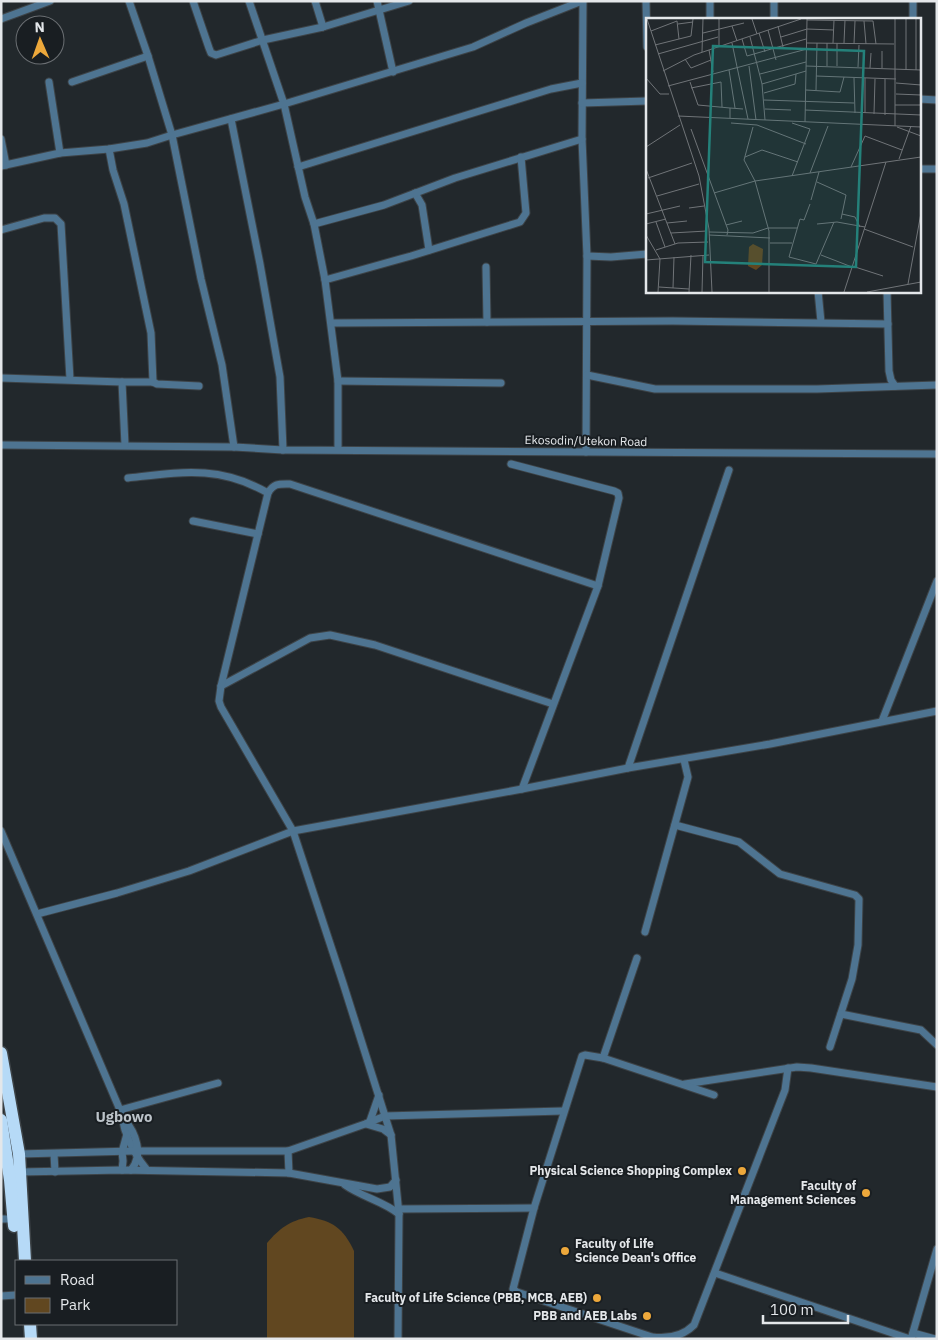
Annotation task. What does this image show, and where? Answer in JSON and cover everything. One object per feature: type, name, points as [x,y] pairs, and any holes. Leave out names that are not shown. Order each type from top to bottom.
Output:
[{"type":"highway","points":[[1,1053],[19,1154],[25,1260]]},
{"type":"highway","points":[[1,1120],[7,1219],[16,1260]]},
{"type":"highway","points":[[21,1325],[23,1339]]},
{"type":"highway","points":[[30,1325],[31,1339]]},
{"type":"street","points":[[1,19],[37,3],[50,1]]},
{"type":"street","points":[[129,1],[172,135],[201,279],[222,365],[234,447]]},
{"type":"street","points":[[193,1],[211,53],[216,55],[263,40],[323,27],[409,1]]},
{"type":"street","points":[[249,1],[284,104],[326,280],[338,381],[338,449]]},
{"type":"street","points":[[315,1],[323,27]]},
{"type":"street","points":[[376,1],[393,72]]},
{"type":"street","points":[[1,139],[3,165],[60,153],[109,149],[147,143],[473,47],[526,23],[582,1],[582,139],[587,256],[586,452]]},
{"type":"street","points":[[646,1],[646,18]]},
{"type":"street","points":[[710,1],[710,18]]},
{"type":"street","points":[[774,1],[774,18]]},
{"type":"street","points":[[913,1],[913,18]]},
{"type":"street","points":[[72,82],[148,56]]},
{"type":"street","points":[[49,82],[60,153]]},
{"type":"street","points":[[298,167],[552,89],[582,83]]},
{"type":"street","points":[[920,99],[937,100]]},
{"type":"street","points":[[582,103],[646,101]]},
{"type":"street","points":[[231,119],[280,377],[283,450]]},
{"type":"street","points":[[314,224],[384,205],[454,178],[582,139]]},
{"type":"street","points":[[109,149],[113,170],[124,204],[151,333],[154,382]]},
{"type":"street","points":[[326,280],[520,222],[526,213],[520,157]]},
{"type":"street","points":[[920,169],[937,169]]},
{"type":"street","points":[[415,193],[422,205],[429,250]]},
{"type":"street","points":[[1,230],[44,218],[55,218],[61,224],[70,379]]},
{"type":"street","points":[[587,256],[611,257],[646,254]]},
{"type":"street","points":[[486,267],[488,322]]},
{"type":"street","points":[[818,292],[821,322]]},
{"type":"street","points":[[887,292],[889,371],[895,386]]},
{"type":"street","points":[[332,322],[821,322],[859,325],[888,324]]},
{"type":"street","points":[[587,376],[655,388],[817,389],[937,385]]},
{"type":"street","points":[[1,378],[154,382],[157,384],[199,386]]},
{"type":"street","points":[[338,381],[501,383]]},
{"type":"street","points":[[122,382],[124,445]]},
{"type":"street","name":"Ekosodin/Utekon Road","points":[[1,445],[124,445],[283,450],[937,454]]},
{"type":"street","points":[[511,464],[618,493],[619,498],[598,586],[522,790]]},
{"type":"street","points":[[628,768],[729,470]]},
{"type":"street","points":[[128,478],[193,472],[221,474],[252,484],[268,493]]},
{"type":"street","points":[[398,1339],[399,1211],[391,1135],[293,831],[219,701],[268,493],[272,486],[290,484],[598,586]]},
{"type":"street","points":[[193,521],[258,534]]},
{"type":"street","points":[[882,722],[937,581]]},
{"type":"street","points":[[221,686],[310,638],[330,635],[375,646],[553,704]]},
{"type":"street","points":[[37,914],[189,871],[293,831],[522,790],[628,768],[770,744],[937,711]]},
{"type":"street","points":[[645,932],[688,777],[684,760]]},
{"type":"street","points":[[675,825],[739,842],[780,874],[855,895],[859,899],[858,945],[852,980],[830,1047]]},
{"type":"street","points":[[1,832],[124,1119],[127,1134],[147,1170]]},
{"type":"street","points":[[603,1058],[637,958]]},
{"type":"street","points":[[841,1014],[921,1030],[937,1045]]},
{"type":"street","points":[[714,1095],[603,1058],[582,1056],[563,1111],[534,1208],[513,1289],[517,1292],[652,1337],[661,1338],[682,1334],[694,1325],[785,1090],[788,1068]]},
{"type":"street","points":[[682,1085],[788,1068],[811,1068],[937,1087]]},
{"type":"street","points":[[120,1110],[218,1083]]},
{"type":"street","points":[[368,1123],[379,1095]]},
{"type":"street","points":[[19,1154],[288,1150],[385,1116],[563,1111]]},
{"type":"street","points":[[124,1119],[136,1137],[138,1153],[131,1170]]},
{"type":"street","points":[[368,1123],[383,1128],[391,1135]]},
{"type":"street","points":[[122,1170],[122,1152],[127,1134]]},
{"type":"street","points":[[288,1150],[288,1172]]},
{"type":"street","points":[[54,1154],[54,1172]]},
{"type":"street","points":[[19,1172],[147,1170],[288,1172],[384,1189],[390,1187],[396,1180]]},
{"type":"street","points":[[342,1183],[354,1191],[399,1211],[534,1208]]},
{"type":"street","points":[[911,1337],[937,1248]]},
{"type":"street","points":[[715,1273],[911,1337],[935,1339]]},
{"type":"street","points":[[1,1296],[15,1295]]},
{"type":"green space","points":[[309,1217],[331,1223],[346,1237],[354,1251],[354,1339],[267,1339],[267,1243],[285,1226]]},
{"type":"place","name":"Physical Science Shopping Complex","points":[[742,1171]]},
{"type":"place","name":"Faculty of Management Sciences","points":[[866,1193]]},
{"type":"place","name":"Faculty of Life Science Dean's Office","points":[[565,1251]]},
{"type":"place","name":"Faculty of Life Science (PBB, MCB, AEB)","points":[[597,1298]]},
{"type":"place","name":"PBB and AEB Labs","points":[[647,1316]]},
{"type":"district","name":"Ugbowo","points":[[124,1117]]}]
